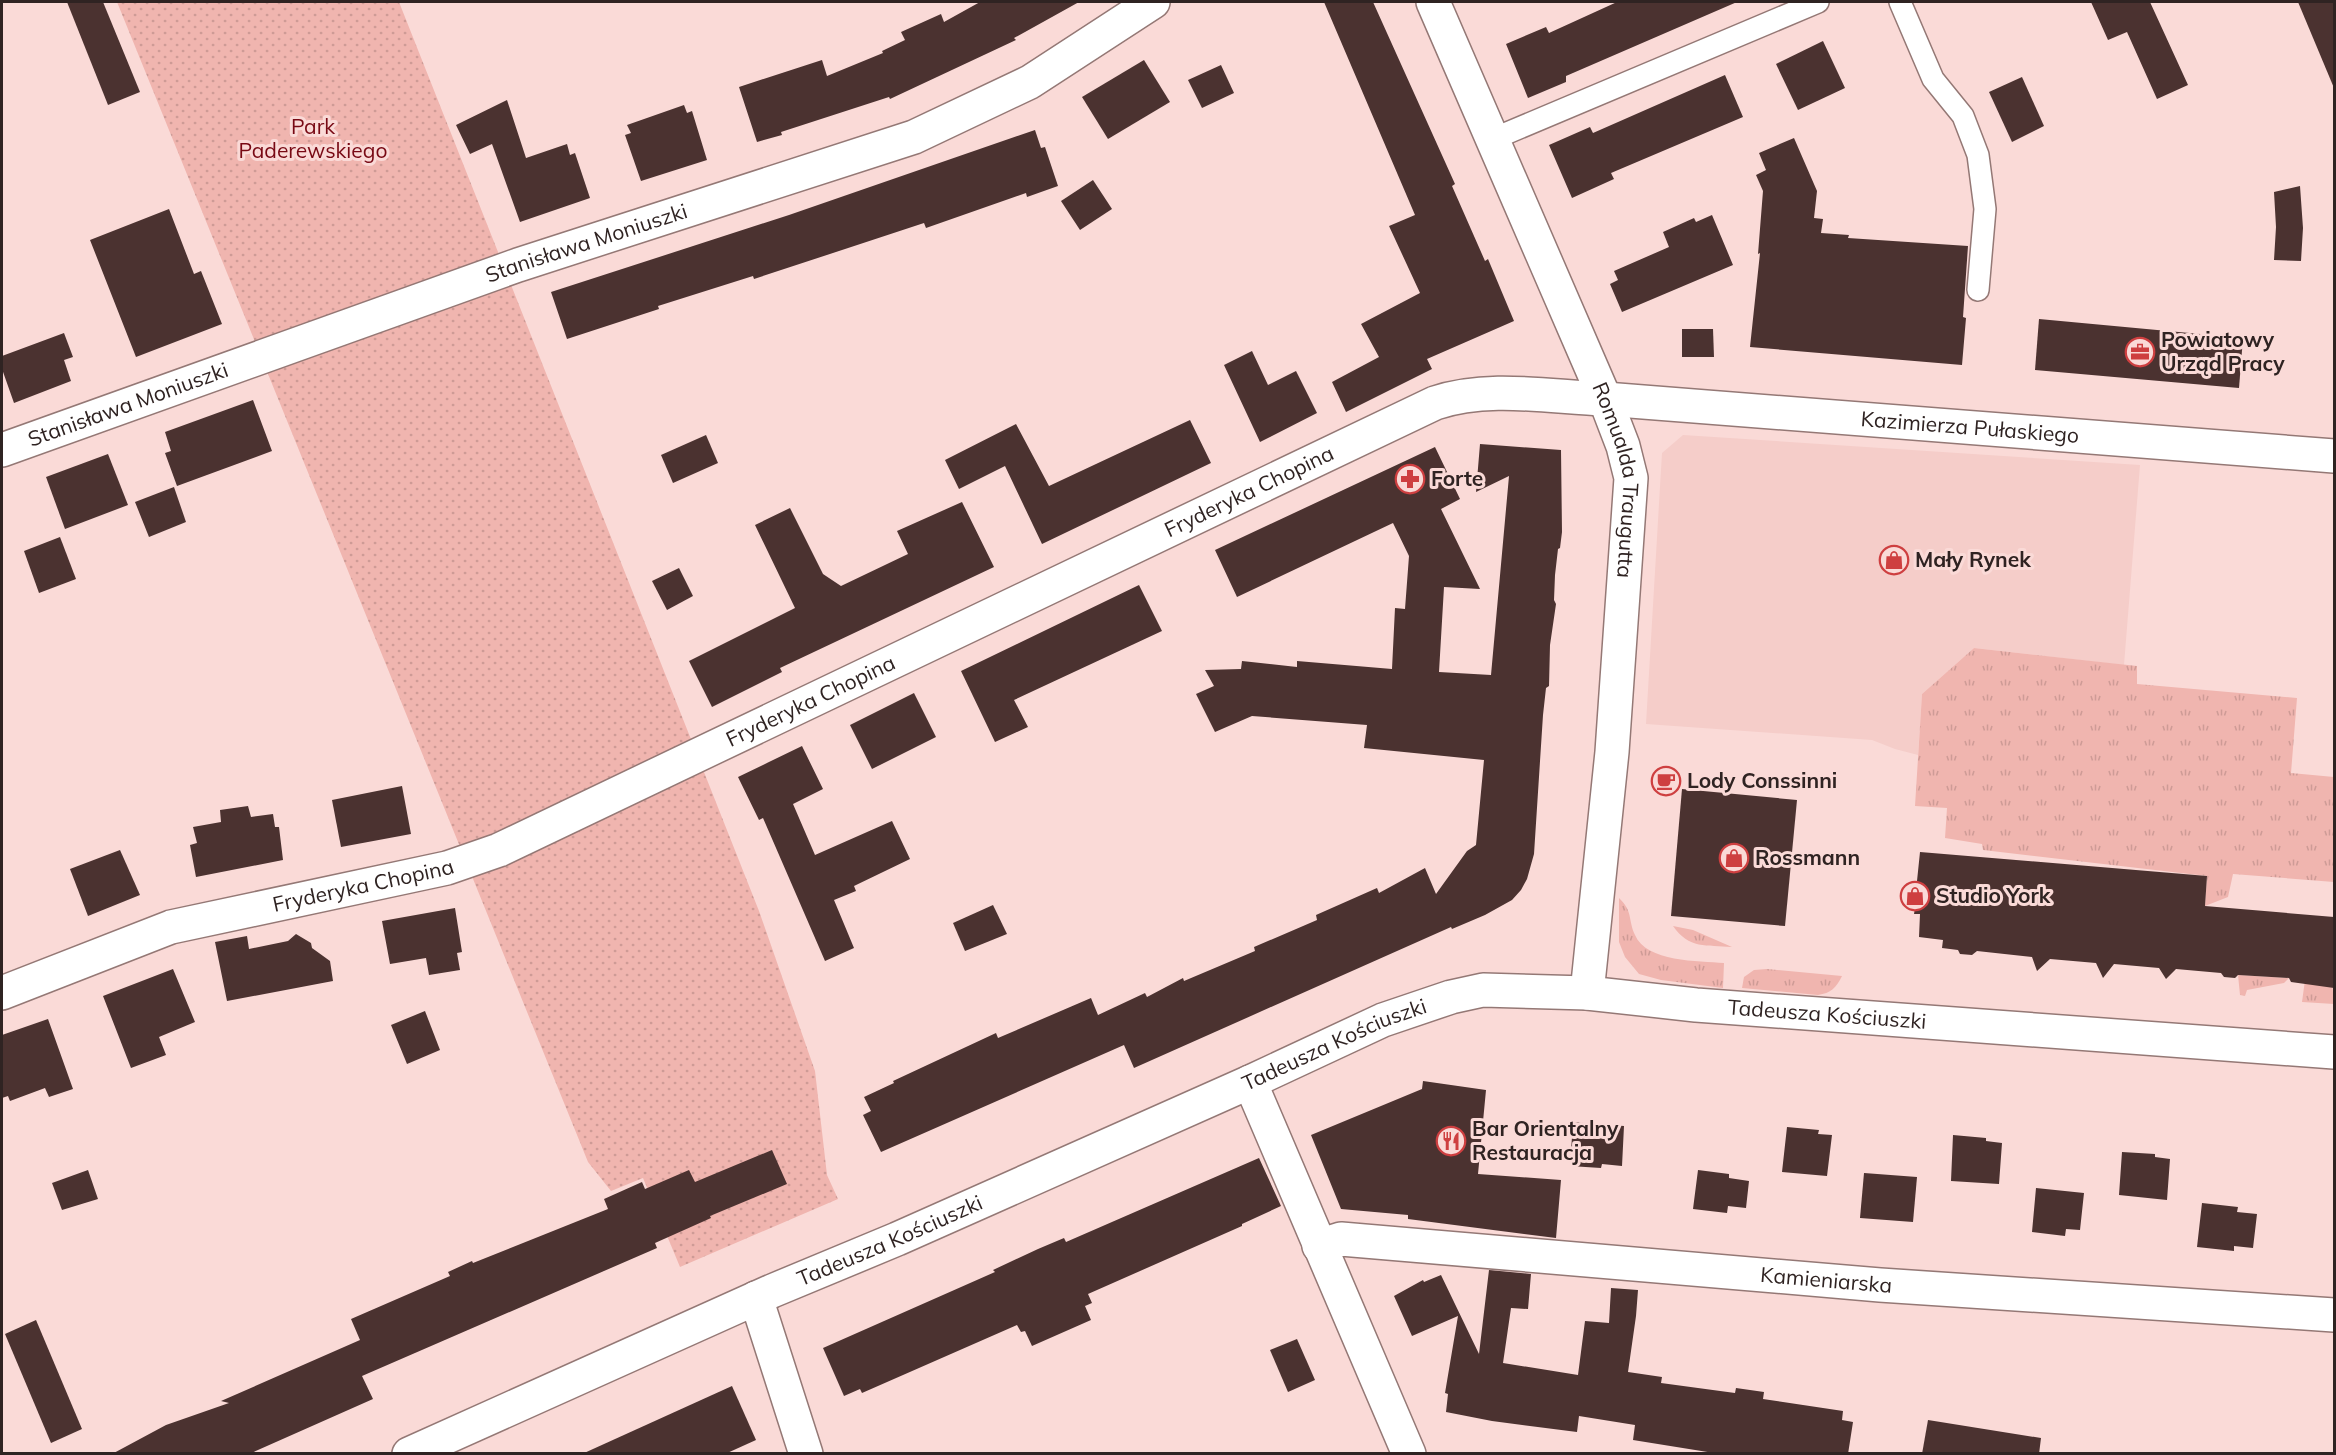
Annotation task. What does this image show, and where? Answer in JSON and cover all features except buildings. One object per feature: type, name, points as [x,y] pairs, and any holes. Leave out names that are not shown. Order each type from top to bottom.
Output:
[{"type":"street","name":"Stanisława Moniuszki","points":[[2,450],[518,265],[914,137],[1030,82],[1153,2]]},
{"type":"street","name":"Romualda Traugutta","points":[[1433,2],[1605,399],[1623,446],[1631,478],[1612,752],[1587,993]]},
{"type":"street","name":"Fryderyka Chopina","points":[[2,993],[171,927],[447,868],[499,850],[1435,403],[1457,396],[1480,393],[1605,399]]},
{"type":"street","name":"Kazimierza Pułaskiego","points":[[1605,399],[2334,456]]},
{"type":"street","name":"Tadeusza Kościuszki","points":[[409,1454],[756,1298],[1251,1082],[1383,1020],[1483,990],[1587,993],[1696,1005],[2334,1052]]},
{"type":"street","points":[[1251,1082],[1409,1454]]},
{"type":"street","name":"Kamieniarska","points":[[1319,1246],[1341,1239],[1880,1285],[2334,1315]]},
{"type":"street","points":[[756,1298],[806,1454]]},
{"type":"lane","points":[[1493,140],[1818,2]]},
{"type":"lane","points":[[1899,2],[1933,79],[1963,116],[1978,155],[1985,209],[1978,290]]},
{"type":"shaded area","name":"Mały Rynek","points":[[1683,435],[2140,465],[2124,665],[1974,648],[1922,694],[1918,755],[1872,740],[1646,724],[1662,453]]},
{"type":"green space","name":"Park Paderewskiego","points":[[117,2],[399,2],[759,911],[815,1071],[827,1175],[838,1199],[680,1267],[643,1178],[611,1191],[588,1162]]},
{"type":"green space","points":[[1974,648],[2137,666],[2137,684],[2297,698],[2291,773],[2334,777],[2334,882],[2233,874],[2228,897],[2205,906],[2207,876],[1983,850],[1982,844],[1945,838],[1947,808],[1915,806],[1922,694]]},
{"type":"green space","points":[[1619,898],[1628,911],[1633,930],[1641,944],[1661,955],[1674,958],[1724,963],[1723,988],[1661,980],[1639,974],[1625,957],[1619,942]]},
{"type":"green space","points":[[1673,926],[1693,930],[1732,947],[1706,946],[1692,942],[1685,939]]},
{"type":"green space","points":[[1767,969],[1842,976],[1833,989],[1818,995],[1742,988],[1744,977],[1754,970]]},
{"type":"green space","points":[[2238,975],[2289,978],[2284,983],[2247,990],[2245,996],[2240,995]]},
{"type":"green space","points":[[2305,980],[2332,981],[2334,1004],[2302,1002]]},
{"type":"place","name":"Powiatowy Urząd Pracy","points":[[2140,352]]},
{"type":"place","name":"Forte","points":[[1410,479]]},
{"type":"place","name":"Mały Rynek","points":[[1894,560]]},
{"type":"place","name":"Lody Conssinni","points":[[1666,781]]},
{"type":"place","name":"Rossmann","points":[[1734,858]]},
{"type":"place","name":"Studio York","points":[[1915,896]]},
{"type":"place","name":"Bar Orientalny Restauracja","points":[[1451,1141]]}]
